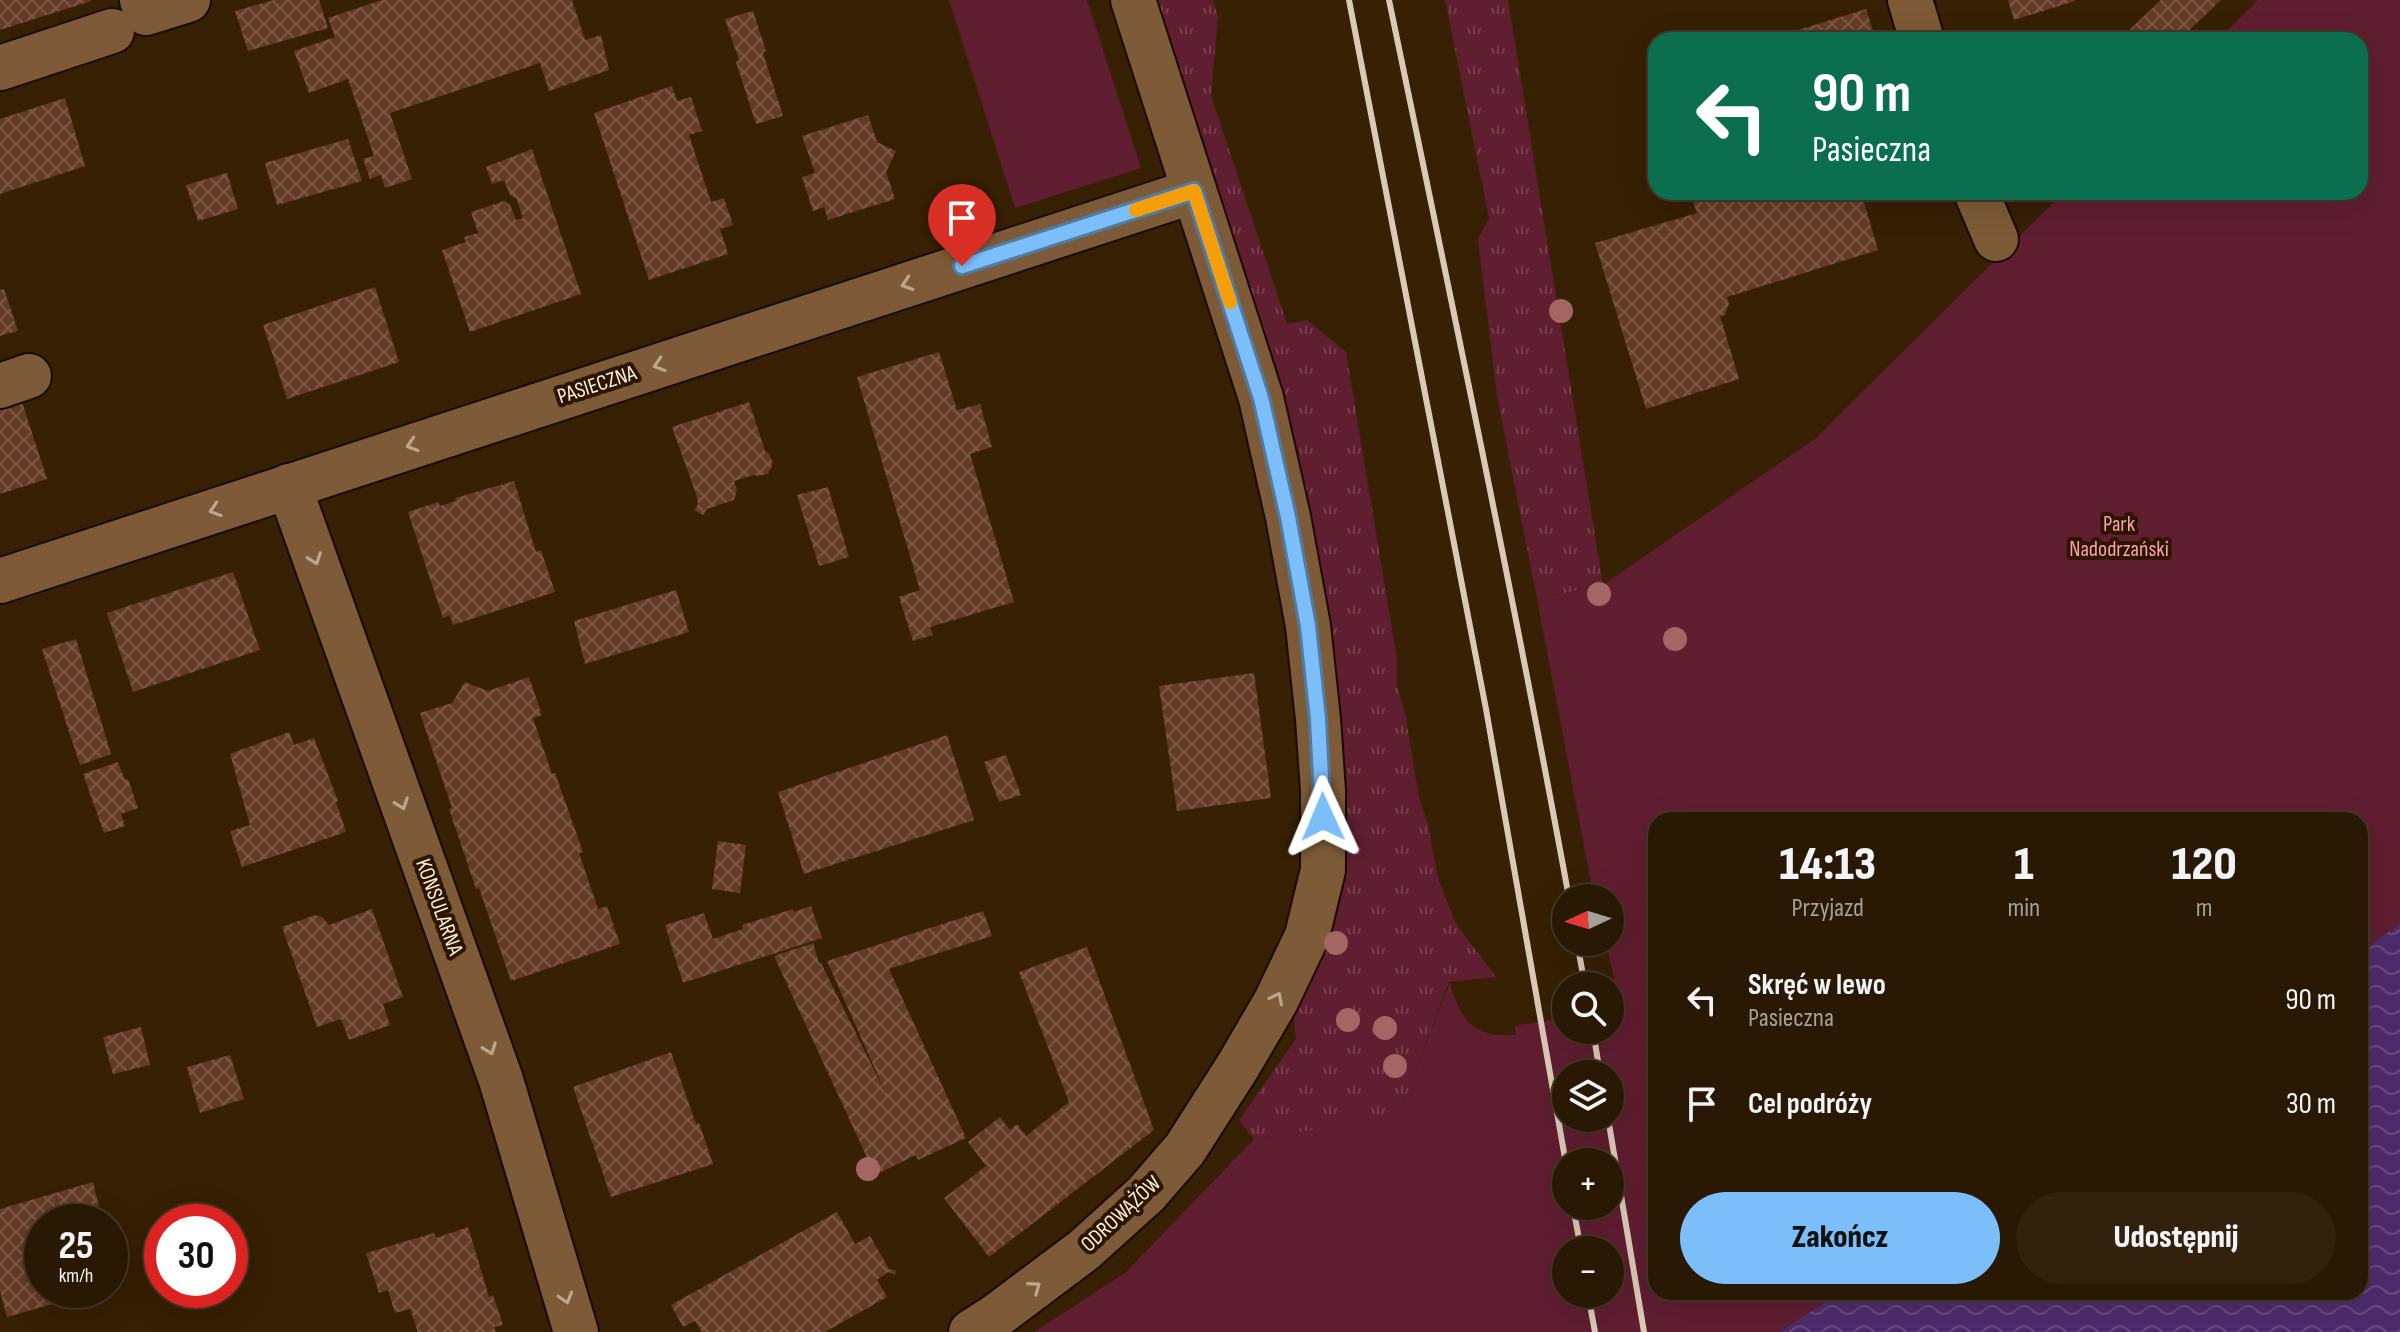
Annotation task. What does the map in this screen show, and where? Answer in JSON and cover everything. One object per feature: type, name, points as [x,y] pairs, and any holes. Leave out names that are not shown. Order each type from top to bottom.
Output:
[{"type":"street","points":[[142,0],[146,13],[188,0]]},
{"type":"street","name":"ODROWĄŻÓW","points":[[971,1332],[1053,1274],[1106,1231],[1146,1194],[1185,1149],[1276,1001],[1307,936],[1323,870],[1323,791],[1318,719],[1308,626],[1288,517],[1261,398],[1133,0]]},
{"type":"street","points":[[1910,0],[1920,32]]},
{"type":"street","points":[[0,68],[112,31]]},
{"type":"street","name":"PASIECZNA","points":[[0,581],[1194,191]]},
{"type":"street","points":[[1979,200],[1996,239]]},
{"type":"street","name":"KONSULARNA","points":[[289,486],[501,1080],[576,1332]]},
{"type":"green space","points":[[949,0],[1087,0],[1141,168],[1015,208]]},
{"type":"green space","points":[[1133,0],[1213,0],[1218,16],[1211,96],[1287,324],[1307,320],[1346,352],[1397,659],[1397,687],[1405,712],[1419,798],[1428,824],[1438,878],[1456,924],[1496,977],[1449,982],[1398,1118],[1254,1139],[1239,1120],[1296,1039],[1293,1010],[1307,936],[1308,626]]},
{"type":"green space","points":[[1445,0],[1508,0],[1603,585],[1537,599],[1497,396],[1478,239],[1489,218]]},
{"type":"green space","name":"Park Nadodrzański","points":[[2258,0],[2400,0],[2400,924],[2368,946],[2368,812],[1648,812],[1648,1300],[1829,1300],[1779,1332],[1034,1332],[1125,1273],[1254,1139],[1398,1117],[1450,982],[1464,1017],[1479,1030],[1516,1035],[1515,1026],[1552,1019],[1552,1044],[1624,1044],[1624,972],[1612,972],[1609,956],[1624,956],[1624,884],[1591,884],[1537,599],[1603,585],[1816,438],[2056,200],[2368,200],[2368,32],[2225,32]]},
{"type":"water","points":[[2400,924],[2400,1332],[1779,1332],[1829,1300],[2368,1300],[2368,946]]},
{"type":"building","points":[[0,0],[91,0],[91,1],[0,30]]},
{"type":"building","points":[[274,0],[319,0],[328,28],[248,51],[235,11]]},
{"type":"building","points":[[382,0],[572,0],[585,40],[601,35],[609,70],[549,91],[540,63],[390,113],[412,179],[385,188],[381,175],[370,179],[363,159],[374,156],[348,79],[309,93],[294,51],[335,37],[328,18]]},
{"type":"building","points":[[2008,0],[2075,0],[2075,1],[2014,20]]},
{"type":"building","points":[[2161,0],[2221,0],[2187,32],[2127,32]]},
{"type":"building","points":[[1866,9],[1873,32],[1792,32]]},
{"type":"building","points":[[753,11],[783,116],[756,124],[725,19]]},
{"type":"building","points":[[672,86],[677,101],[691,97],[702,131],[689,135],[711,202],[724,198],[733,225],[720,229],[728,254],[649,280],[594,113]]},
{"type":"building","points":[[65,98],[85,166],[0,194],[0,119]]},
{"type":"building","points":[[868,115],[877,142],[896,151],[886,172],[895,199],[828,220],[824,207],[813,211],[802,177],[815,173],[802,136]]},
{"type":"building","points":[[348,139],[362,181],[277,205],[265,163]]},
{"type":"building","points":[[532,149],[581,294],[470,332],[442,250],[466,242],[464,237],[478,233],[471,212],[504,201],[510,205],[516,220],[523,218],[517,200],[510,195],[504,180],[492,184],[486,167]]},
{"type":"building","points":[[227,173],[238,209],[198,221],[186,185]]},
{"type":"building","points":[[1692,200],[1863,200],[1878,250],[1727,297],[1729,304],[1725,315],[1720,316],[1739,379],[1646,409],[1595,243],[1697,213]]},
{"type":"building","points":[[375,287],[399,362],[287,399],[263,325]]},
{"type":"building","points":[[4,289],[18,331],[0,336],[0,290]]},
{"type":"building","points":[[939,352],[957,410],[980,404],[992,447],[970,454],[1014,602],[930,627],[933,635],[913,641],[899,597],[920,590],[857,377]]},
{"type":"building","points":[[22,402],[47,479],[0,494],[0,409]]},
{"type":"building","points":[[749,402],[765,451],[773,463],[768,474],[734,481],[737,490],[734,500],[707,509],[703,515],[694,510],[698,504],[696,494],[672,427]]},
{"type":"building","points":[[514,481],[536,552],[541,550],[555,592],[453,625],[450,615],[443,618],[408,512],[438,502],[440,506],[456,501],[455,498]]},
{"type":"building","points":[[828,487],[849,557],[819,566],[797,495]]},
{"type":"building","points":[[233,572],[260,650],[133,692],[107,613]]},
{"type":"building","points":[[676,590],[689,632],[585,664],[574,621]]},
{"type":"building","points":[[76,639],[111,754],[80,765],[42,649]]},
{"type":"building","points":[[1254,673],[1271,798],[1177,811],[1159,686]]},
{"type":"building","points":[[529,677],[542,715],[533,718],[583,852],[579,853],[598,909],[607,906],[620,944],[511,981],[479,888],[476,889],[420,713],[452,703],[465,682],[488,691]]},
{"type":"building","points":[[289,732],[294,745],[314,738],[338,801],[346,832],[242,867],[230,831],[250,825],[230,754]]},
{"type":"building","points":[[947,735],[974,820],[804,874],[778,792]]},
{"type":"building","points":[[1006,755],[1021,795],[999,802],[984,762]]},
{"type":"building","points":[[118,762],[138,808],[121,814],[125,826],[104,833],[83,774]]},
{"type":"building","points":[[718,841],[746,845],[740,893],[712,889]]},
{"type":"building","points":[[811,906],[822,938],[683,983],[665,925],[704,913],[713,939],[743,929],[742,925]]},
{"type":"building","points":[[372,909],[403,997],[383,1004],[390,1025],[349,1040],[341,1019],[317,1027],[282,927],[315,915],[322,917],[329,925]]},
{"type":"building","points":[[983,911],[992,936],[889,969],[966,1138],[918,1160],[916,1155],[875,1175],[774,956],[813,943],[819,963],[887,1096],[827,961]]},
{"type":"building","points":[[1087,947],[1154,1130],[989,1257],[944,1198],[986,1166],[968,1142],[1000,1117],[1010,1130],[1017,1124],[1026,1136],[1069,1102],[1019,972]]},
{"type":"building","points":[[141,1027],[150,1065],[113,1074],[103,1037]]},
{"type":"building","points":[[671,1052],[713,1164],[611,1197],[573,1087]]},
{"type":"building","points":[[230,1055],[244,1099],[200,1113],[187,1067]]},
{"type":"building","points":[[93,1182],[98,1204],[24,1204],[24,1308],[38,1308],[7,1317],[0,1291],[0,1209]]},
{"type":"building","points":[[837,1212],[855,1244],[870,1236],[889,1269],[896,1271],[895,1275],[888,1272],[877,1280],[887,1297],[825,1332],[702,1332],[695,1321],[683,1327],[671,1305]]},
{"type":"building","points":[[468,1227],[489,1297],[493,1295],[503,1325],[494,1327],[496,1332],[418,1332],[410,1309],[395,1313],[388,1290],[379,1293],[366,1253],[434,1233],[436,1238]]},
{"type":"railway","points":[[1349,0],[1486,709],[1563,1148]]},
{"type":"railway","points":[[1389,0],[1566,884]]},
{"type":"railway","points":[[1580,956],[1582,972]]},
{"type":"railway","points":[[1595,1044],[1598,1060]]},
{"type":"railway","points":[[1610,1132],[1644,1332]]},
{"type":"railway","points":[[1576,1220],[1578,1236]]},
{"type":"railway","points":[[1591,1308],[1595,1332]]},
{"type":"slow traffic","points":[[1136,210],[1194,191],[1230,302]]},
{"type":"route","points":[[962,266],[1194,191],[1261,398],[1288,517],[1308,626],[1318,719],[1323,817]]}]
